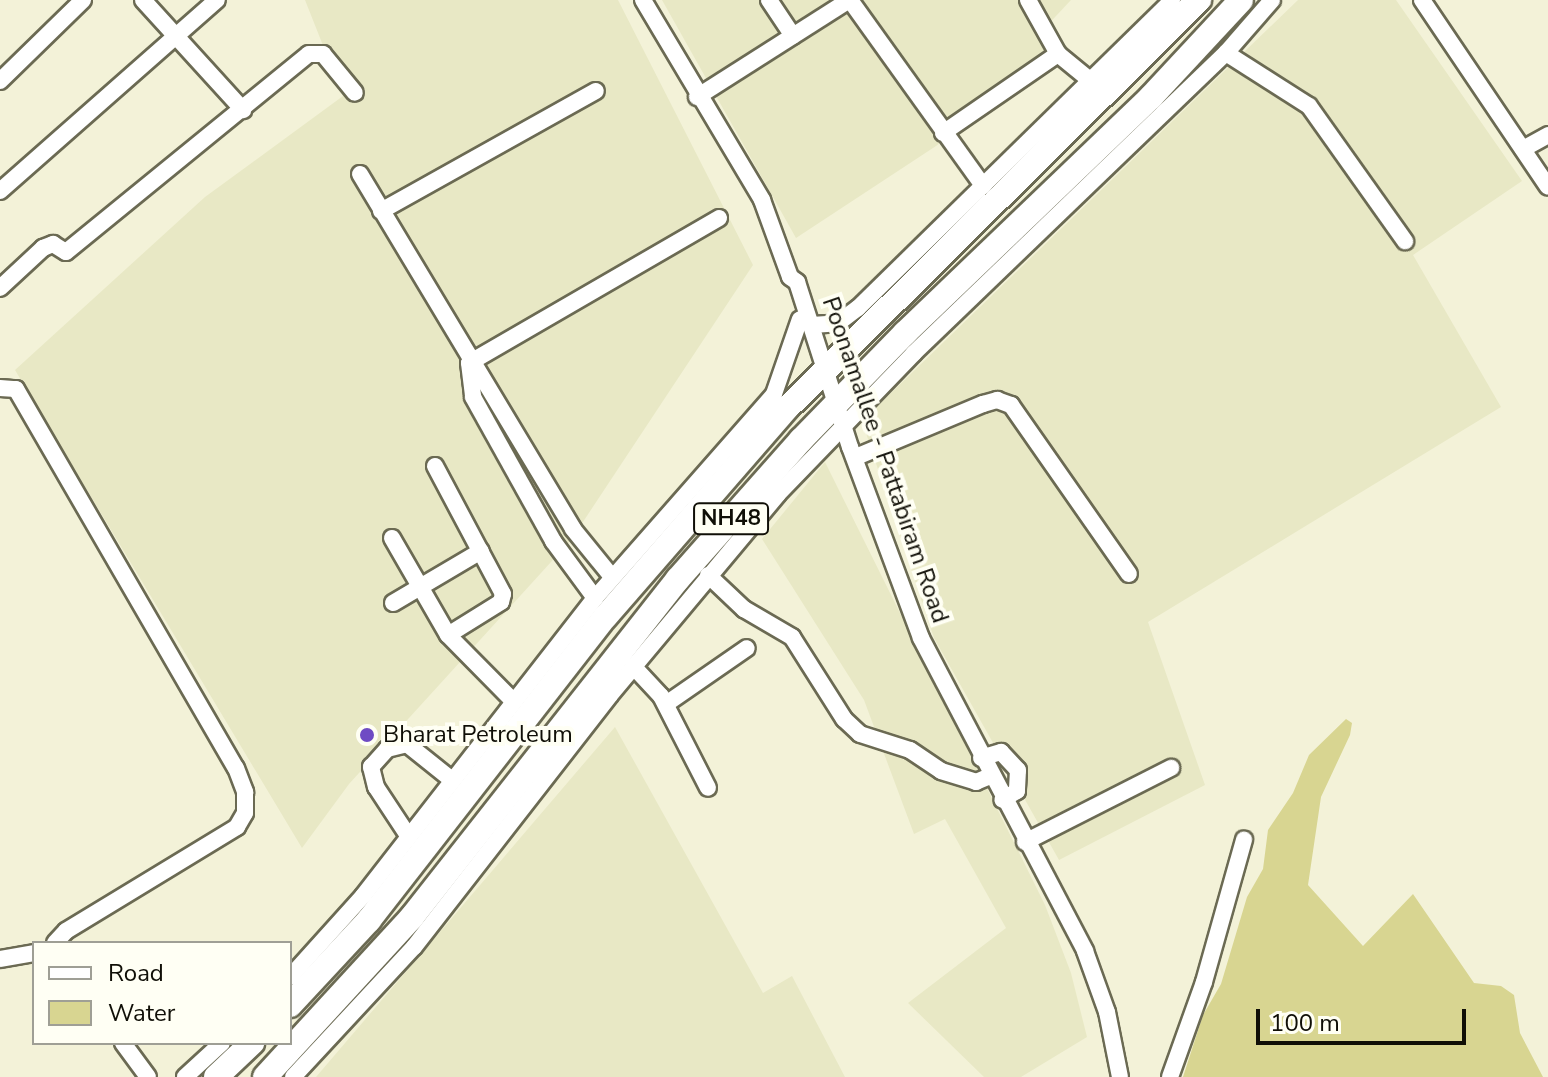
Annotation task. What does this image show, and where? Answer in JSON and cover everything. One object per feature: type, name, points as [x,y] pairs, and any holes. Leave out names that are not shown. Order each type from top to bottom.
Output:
[{"type":"highway","name":"NH48","points":[[292,1003],[378,909],[652,561],[823,370],[1199,0]]},
{"type":"highway","name":"NH48","points":[[265,1077],[386,947],[678,579],[1151,97],[1241,0]]},
{"type":"highway","points":[[216,1077],[250,1045]]},
{"type":"street","points":[[3,73],[83,0]]},
{"type":"street","points":[[143,0],[243,110]]},
{"type":"street","points":[[0,191],[217,0]]},
{"type":"street","points":[[643,0],[697,97],[849,0],[983,186]]},
{"type":"street","points":[[769,0],[793,36]]},
{"type":"street","points":[[1028,0],[1058,54],[1091,81]]},
{"type":"street","points":[[838,323],[1172,0]]},
{"type":"street","points":[[293,1077],[414,947],[633,666],[838,416],[1226,53],[1272,0]]},
{"type":"street","points":[[1422,0],[1548,187]]},
{"type":"street","points":[[0,288],[43,248],[53,244],[66,252],[315,51],[355,93]]},
{"type":"street","points":[[1226,53],[1309,106],[1405,241]]},
{"type":"street","points":[[943,133],[1058,54]]},
{"type":"street","points":[[381,211],[596,91]]},
{"type":"street","name":"Poonamallee - Pattabiram Road","points":[[697,97],[762,200],[921,638],[1002,800],[1085,951],[1107,1012],[1120,1077]]},
{"type":"street","points":[[1523,149],[1548,135]]},
{"type":"street","points":[[360,174],[469,363],[498,397],[573,529],[612,577]]},
{"type":"street","points":[[469,363],[719,218]]},
{"type":"street","points":[[292,975],[409,837],[612,577],[774,394],[806,322],[865,327]]},
{"type":"street","points":[[469,363],[473,397],[553,541],[595,598]]},
{"type":"street","points":[[0,388],[16,389],[245,792],[245,813],[237,827],[66,931],[57,941]]},
{"type":"street","points":[[853,452],[983,404],[997,400],[1011,405],[1129,574]]},
{"type":"street","points":[[435,466],[503,599],[448,635]]},
{"type":"street","points":[[392,538],[448,635],[513,701]]},
{"type":"street","points":[[393,603],[481,551]]},
{"type":"street","points":[[708,575],[744,609],[792,637],[844,719],[860,734],[910,750],[941,771],[976,782],[990,776]]},
{"type":"street","points":[[666,704],[747,648]]},
{"type":"street","points":[[633,666],[666,704],[708,788]]},
{"type":"street","points":[[409,837],[376,787],[371,767],[387,749],[407,744],[452,780]]},
{"type":"street","points":[[981,758],[1001,752],[1018,770],[1017,791],[1002,800]]},
{"type":"street","points":[[1025,842],[1171,768]]},
{"type":"street","points":[[1170,1077],[1204,982],[1244,840]]},
{"type":"street","points":[[0,959],[32,953]]},
{"type":"street","points":[[124,1045],[148,1077]]},
{"type":"street","points":[[185,1077],[220,1045]]},
{"type":"shaded area","points":[[305,0],[618,0],[753,265],[571,540],[349,784],[302,848],[15,370],[205,197],[343,96]]},
{"type":"shaded area","points":[[662,0],[1071,0],[1041,32],[1049,58],[936,146],[796,238]]},
{"type":"shaded area","points":[[1298,0],[1396,0],[1522,181],[1413,255],[1501,407],[1148,622],[1205,785],[1059,860],[934,638],[862,421]]},
{"type":"shaded area","points":[[825,462],[1045,905],[1071,973],[1087,1037],[1021,1077],[984,1077],[908,1003],[1006,928],[945,819],[914,834],[864,700],[762,539]]},
{"type":"shaded area","points":[[615,727],[763,993],[792,976],[845,1077],[316,1077]]},
{"type":"water","points":[[1346,719],[1352,723],[1350,735],[1321,797],[1308,885],[1363,946],[1413,894],[1474,983],[1501,986],[1514,995],[1520,1033],[1543,1077],[1183,1077],[1203,1015],[1221,984],[1247,897],[1263,869],[1268,830],[1293,793],[1309,755]]},
{"type":"place","name":"Bharat Petroleum","points":[[367,735]]}]
